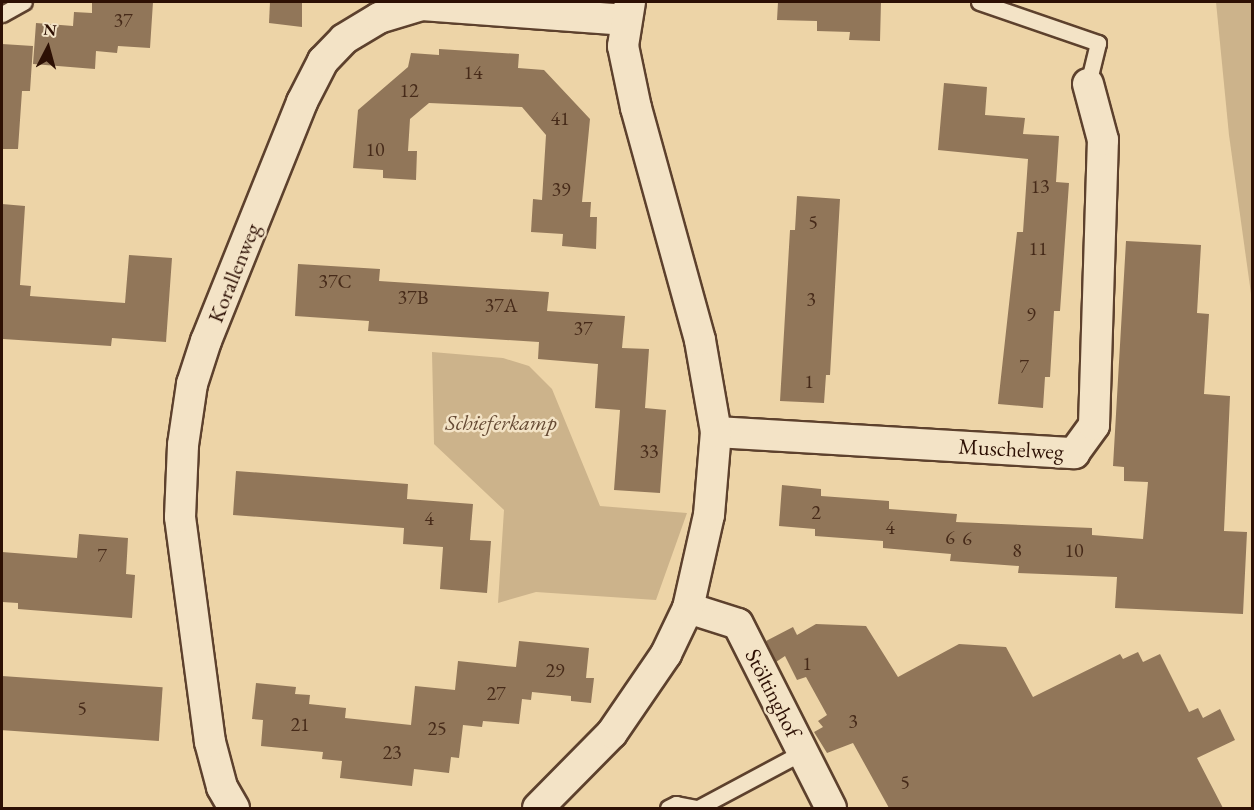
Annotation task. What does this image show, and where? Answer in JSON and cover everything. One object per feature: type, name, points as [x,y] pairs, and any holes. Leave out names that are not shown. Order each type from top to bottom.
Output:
[{"type":"street","name":"Korallenweg","points":[[234,808],[222,787],[210,742],[180,517],[183,445],[192,384],[206,341],[302,102],[323,62],[344,39],[379,18],[422,5],[628,11]]},
{"type":"street","points":[[538,808],[612,733],[643,692],[688,608],[710,515],[716,432],[700,340],[636,108],[623,46],[628,11]]},
{"type":"street","name":"Muschelweg","points":[[716,432],[1074,453],[1094,425],[1103,140],[1088,84]]},
{"type":"street","name":"Stöltinghof","points":[[688,608],[738,624],[831,808]]},
{"type":"lane","points":[[2,14],[24,2]]},
{"type":"lane","points":[[979,2],[1098,43],[1088,84]]},
{"type":"lane","points":[[668,808],[676,804],[697,808],[802,752]]},
{"type":"green space","points":[[1216,2],[1252,2],[1252,301],[1229,135]]},
{"type":"green space","name":"Schieferkamp","points":[[432,352],[503,358],[529,366],[552,389],[600,506],[687,513],[656,600],[536,592],[498,603],[504,510],[434,444]]},
{"type":"building","points":[[92,2],[153,2],[150,48],[118,46],[117,53],[96,51],[95,69],[33,64],[36,23],[73,26],[74,12],[92,13]]},
{"type":"building","points":[[270,2],[302,2],[302,27],[269,23]]},
{"type":"building","points":[[778,2],[881,2],[880,41],[849,40],[850,32],[817,31],[817,21],[777,20]]},
{"type":"building","points":[[2,44],[33,46],[30,91],[22,91],[18,149],[2,149]]},
{"type":"building","points":[[439,49],[519,54],[518,68],[544,70],[590,119],[582,202],[591,202],[590,217],[597,217],[596,249],[562,246],[563,234],[531,232],[533,199],[542,200],[546,135],[522,107],[429,103],[410,119],[408,151],[417,151],[416,180],[383,178],[383,170],[353,168],[358,110],[408,67],[411,53],[439,55]]},
{"type":"building","points":[[944,83],[987,87],[985,115],[1025,118],[1023,134],[1059,136],[1056,182],[1069,183],[1060,311],[1054,311],[1050,377],[1045,377],[1043,408],[998,404],[1017,232],[1023,232],[1028,159],[938,150]]},
{"type":"building","points":[[797,196],[840,199],[830,375],[826,375],[824,403],[780,401],[790,230],[795,230]]},
{"type":"building","points":[[2,204],[25,206],[20,285],[31,286],[30,296],[125,303],[129,255],[172,258],[166,342],[112,338],[111,346],[3,339]]},
{"type":"building","points":[[1126,241],[1201,245],[1197,313],[1209,314],[1204,394],[1230,396],[1224,531],[1247,532],[1243,614],[1115,608],[1117,577],[1018,573],[1019,566],[950,561],[951,554],[883,548],[883,541],[815,536],[815,529],[779,526],[782,485],[821,489],[821,496],[889,501],[889,509],[957,514],[956,522],[1092,528],[1092,535],[1143,539],[1148,482],[1124,481],[1124,467],[1113,466]]},
{"type":"building","points":[[298,264],[380,269],[379,281],[549,292],[547,311],[625,316],[622,348],[649,349],[645,408],[666,410],[660,493],[614,490],[620,410],[595,408],[598,364],[538,359],[539,342],[368,331],[369,321],[295,316]]},
{"type":"building","points":[[236,471],[408,484],[407,499],[473,504],[470,540],[491,541],[487,593],[440,589],[443,547],[403,544],[404,528],[233,515]]},
{"type":"building","points":[[79,534],[128,538],[126,574],[135,575],[132,618],[18,609],[18,603],[2,602],[2,552],[77,558]]},
{"type":"building","points":[[816,624],[866,626],[898,677],[959,644],[1006,647],[1033,697],[1120,654],[1123,659],[1138,652],[1143,662],[1160,654],[1189,712],[1198,708],[1203,718],[1220,709],[1235,740],[1197,758],[1223,808],[889,808],[853,743],[827,753],[814,732],[823,727],[818,721],[827,715],[806,677],[797,680],[785,656],[776,662],[766,641],[793,627],[797,635]]},
{"type":"building","points":[[519,641],[589,648],[586,678],[594,678],[591,703],[571,701],[571,696],[532,692],[531,700],[522,699],[519,724],[483,721],[482,727],[463,725],[459,758],[451,757],[449,773],[414,769],[412,786],[340,778],[342,761],[322,759],[323,752],[261,746],[263,720],[252,719],[256,683],[296,687],[295,694],[310,695],[309,704],[346,708],[345,718],[411,725],[415,686],[455,690],[458,661],[516,667]]},
{"type":"building","points":[[2,676],[163,687],[159,741],[2,730]]}]
